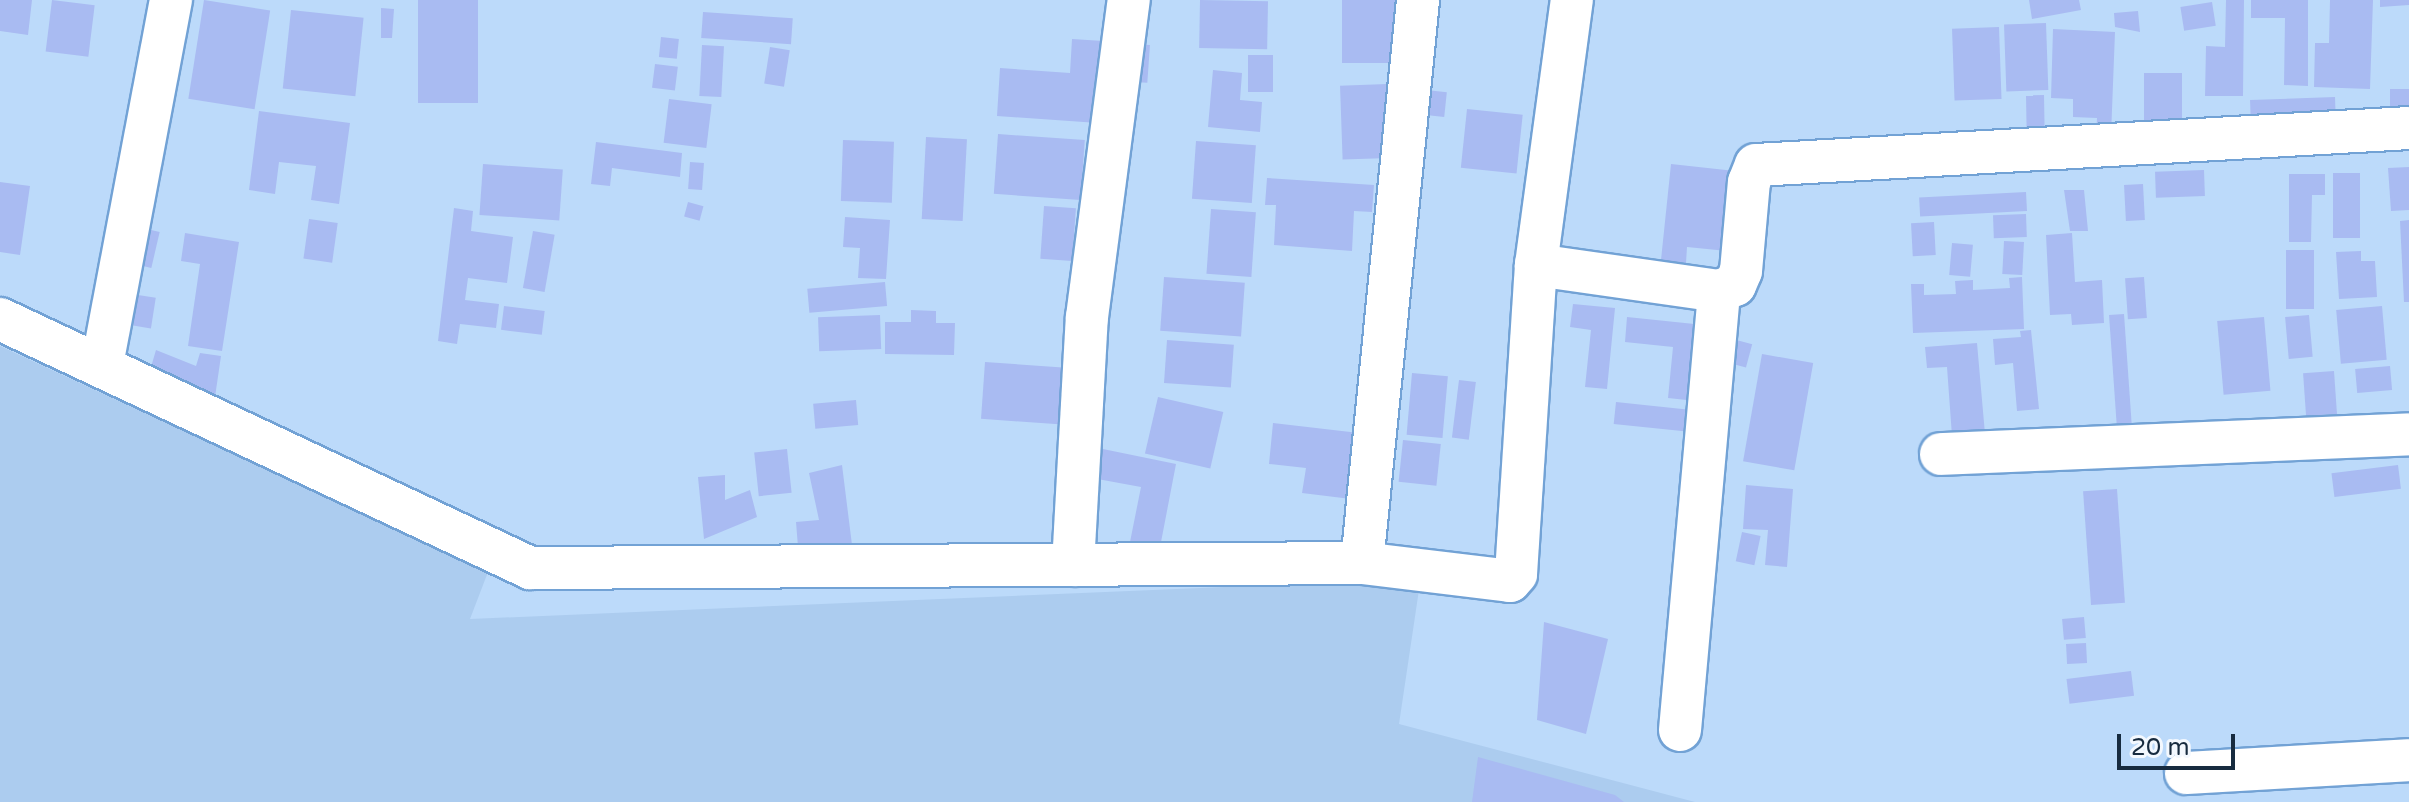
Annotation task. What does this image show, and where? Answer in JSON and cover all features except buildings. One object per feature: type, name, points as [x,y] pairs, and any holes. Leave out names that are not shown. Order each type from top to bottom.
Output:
[{"type":"street","points":[[102,365],[171,0]]},
{"type":"street","points":[[1073,565],[1087,317],[1129,0]]},
{"type":"street","points":[[1362,563],[1418,0]]},
{"type":"street","points":[[0,319],[530,568],[1362,563],[1510,581],[1516,574],[1536,265],[1572,0]]},
{"type":"street","points":[[1536,265],[1719,291],[1735,285],[1741,271],[1749,182],[1756,165],[1771,160],[2409,128]]},
{"type":"street","points":[[1680,730],[1719,291]]},
{"type":"street","points":[[1941,454],[2409,434]]},
{"type":"street","points":[[2186,773],[2409,760]]},
{"type":"shaded area","points":[[0,346],[488,572],[470,619],[1366,581],[1420,583],[1399,724],[1695,802],[0,802]]}]
